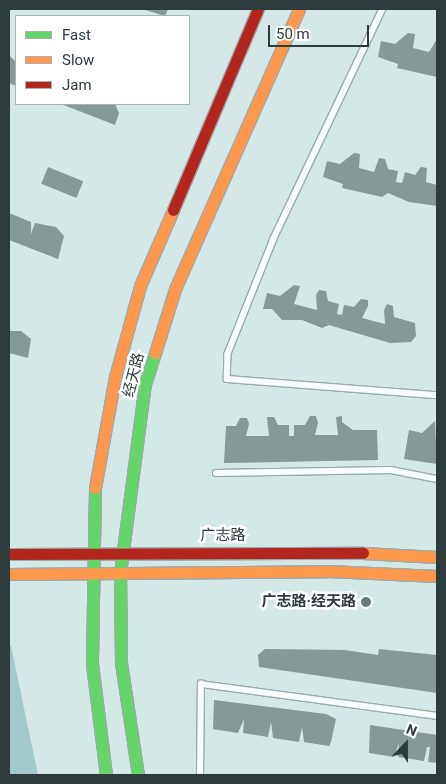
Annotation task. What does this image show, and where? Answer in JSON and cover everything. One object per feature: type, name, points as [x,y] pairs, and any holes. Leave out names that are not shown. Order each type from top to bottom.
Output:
[{"type":"main road","name":"经天路","points":[[106,775],[92,664],[90,573],[95,482],[115,377],[140,286],[258,9]]},
{"type":"main road","name":"经天路","points":[[138,775],[121,663],[120,573],[145,384],[175,289],[299,9]]},
{"type":"main road","name":"广志路","points":[[9,554],[122,550],[437,556]]},
{"type":"main road","points":[[9,574],[328,571],[437,576]]},
{"type":"lane","points":[[383,9],[274,239],[228,354],[226,379],[437,395]]},
{"type":"lane","points":[[216,473],[391,470],[437,479]]},
{"type":"lane","points":[[200,775],[201,684],[437,716]]},
{"type":"shaded area","points":[[9,646],[11,646],[38,775],[9,775]]},
{"type":"building","points":[[142,9],[168,9],[165,15]]},
{"type":"building","points":[[408,33],[415,34],[413,48],[429,52],[437,39],[437,77],[397,68],[398,64],[378,57],[381,41],[395,44]]},
{"type":"building","points":[[9,55],[15,61],[15,86],[9,83]]},
{"type":"building","points":[[64,105],[115,105],[119,113],[115,125]]},
{"type":"building","points":[[354,153],[360,154],[359,168],[374,172],[379,158],[385,159],[388,169],[398,171],[396,182],[402,183],[405,172],[415,175],[421,167],[427,168],[426,182],[437,185],[437,206],[409,202],[388,193],[382,197],[342,188],[343,184],[323,177],[327,161],[340,164]]},
{"type":"building","points":[[48,167],[83,181],[76,198],[41,184]]},
{"type":"building","points":[[9,213],[31,222],[31,234],[35,223],[56,227],[64,236],[58,259],[9,240]]},
{"type":"building","points":[[294,285],[300,286],[294,304],[317,310],[316,295],[319,290],[326,291],[328,301],[339,304],[337,314],[342,315],[344,305],[354,307],[361,299],[368,300],[368,306],[362,318],[385,324],[384,310],[387,304],[393,306],[394,317],[415,323],[416,336],[411,342],[390,343],[329,325],[322,328],[302,320],[282,320],[272,309],[263,309],[267,293],[280,296]]},
{"type":"building","points":[[9,331],[21,331],[31,339],[28,358],[9,353]]},
{"type":"building","points":[[310,416],[316,416],[318,423],[315,435],[338,435],[336,417],[342,416],[342,422],[353,430],[377,430],[378,460],[224,463],[226,426],[236,426],[240,418],[247,418],[249,424],[246,436],[269,436],[267,417],[274,417],[278,425],[289,425],[289,436],[294,436],[294,425],[305,425]]},
{"type":"building","points":[[435,421],[437,464],[404,459],[409,430],[422,433]]},
{"type":"building","points":[[265,649],[345,650],[378,655],[379,649],[437,655],[437,693],[259,667],[258,655]]},
{"type":"building","points":[[214,700],[326,714],[336,719],[331,742],[329,746],[304,742],[302,727],[299,742],[273,738],[271,722],[268,737],[243,733],[244,719],[238,733],[213,729]]},
{"type":"building","points":[[370,725],[437,735],[437,763],[428,762],[430,747],[427,747],[424,761],[398,757],[399,743],[394,757],[369,753]]},
{"type":"traffic: fast","points":[[138,775],[121,663],[120,573],[145,384],[155,353]]},
{"type":"traffic: fast","points":[[95,488],[92,664],[106,775]]},
{"type":"traffic: slow","points":[[155,353],[175,289],[299,9]]},
{"type":"traffic: slow","points":[[95,488],[115,377],[140,286],[173,210]]},
{"type":"traffic: slow","points":[[363,553],[437,557]]},
{"type":"traffic: slow","points":[[9,574],[328,571],[437,576]]},
{"type":"traffic: jam","points":[[173,210],[258,9]]},
{"type":"traffic: jam","points":[[9,554],[363,553]]},
{"type":"place","name":"广志路·经天路","points":[[366,602]]}]
